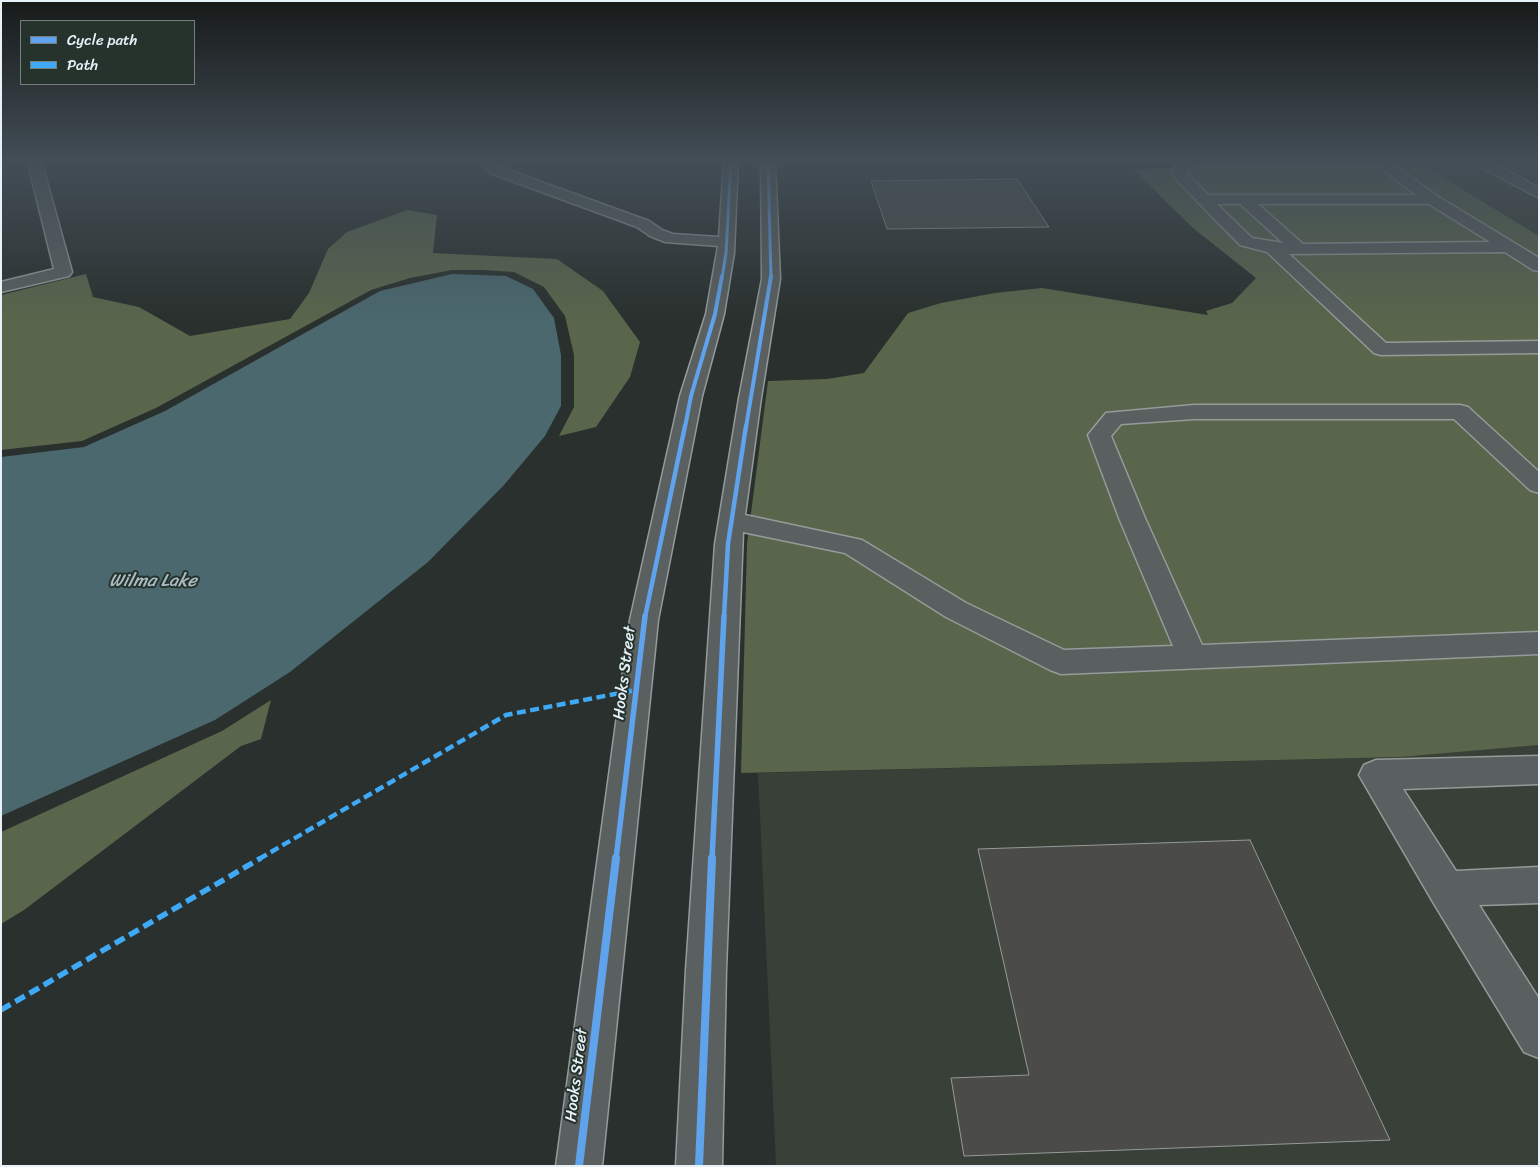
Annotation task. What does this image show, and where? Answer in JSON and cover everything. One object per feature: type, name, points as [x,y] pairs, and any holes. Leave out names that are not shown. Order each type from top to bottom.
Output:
[{"type":"street","points":[[1,287],[63,272],[48,214]]},
{"type":"street","points":[[617,214],[643,224],[656,233],[671,239],[727,242]]},
{"type":"street","name":"Hooks Street","points":[[579,1166],[644,620],[690,396],[715,314],[727,242],[728,214]]},
{"type":"street","points":[[699,1166],[706,970],[728,544],[750,398],[771,279],[769,214]]},
{"type":"street","points":[[1218,214],[1246,242],[1273,248],[1509,247]]},
{"type":"street","points":[[1260,214],[1299,249]]},
{"type":"street","points":[[1457,214],[1539,266]]},
{"type":"street","points":[[1273,248],[1381,349],[1539,347]]},
{"type":"street","points":[[1192,656],[1132,518],[1099,435],[1114,418],[1194,412],[1460,412],[1539,485]]},
{"type":"street","points":[[731,521],[853,546],[956,610],[1060,662],[1539,643]]},
{"type":"street","points":[[1539,770],[1376,776],[1539,1037]]},
{"type":"street","points":[[1446,889],[1539,885]]},
{"type":"shaded area","points":[[1504,214],[1539,214],[1539,236]]},
{"type":"shaded area","points":[[1539,745],[1539,1166],[776,1166],[758,773],[1401,757]]},
{"type":"green space","points":[[395,214],[434,214],[437,215],[433,253],[557,259],[603,291],[640,342],[630,377],[596,427],[559,436],[574,407],[574,355],[565,316],[544,287],[514,272],[452,270],[410,278],[371,290],[156,408],[82,441],[1,450],[1,295],[86,274],[93,297],[139,307],[190,336],[290,319],[309,293],[328,249],[347,232]]},
{"type":"green space","points":[[1179,214],[1504,214],[1539,236],[1539,745],[1401,757],[741,773],[747,544],[768,381],[827,379],[864,373],[908,313],[941,303],[995,293],[1042,288],[1208,315],[1206,311],[1232,303],[1256,278],[1193,228]]},
{"type":"green space","points":[[271,700],[261,739],[241,746],[24,910],[1,924],[1,832],[222,731]]},
{"type":"water","name":"Wilma Lake","points":[[452,274],[506,276],[533,289],[554,318],[561,355],[561,406],[545,436],[504,485],[428,562],[290,672],[215,720],[1,816],[1,457],[84,447],[165,411],[380,291]]},
{"type":"building","points":[[882,214],[1041,214],[1049,227],[887,229]]},
{"type":"building","points":[[1250,840],[1390,1140],[964,1156],[951,1078],[1029,1075],[978,849]]},
{"type":"marked path","points":[[1,1010],[506,715],[636,690]]},
{"type":"cycle path","points":[[579,1166],[644,620],[691,396],[715,314],[726,253],[728,214]]},
{"type":"cycle path","points":[[699,1166],[706,970],[728,544],[750,398],[771,279],[769,214]]}]
